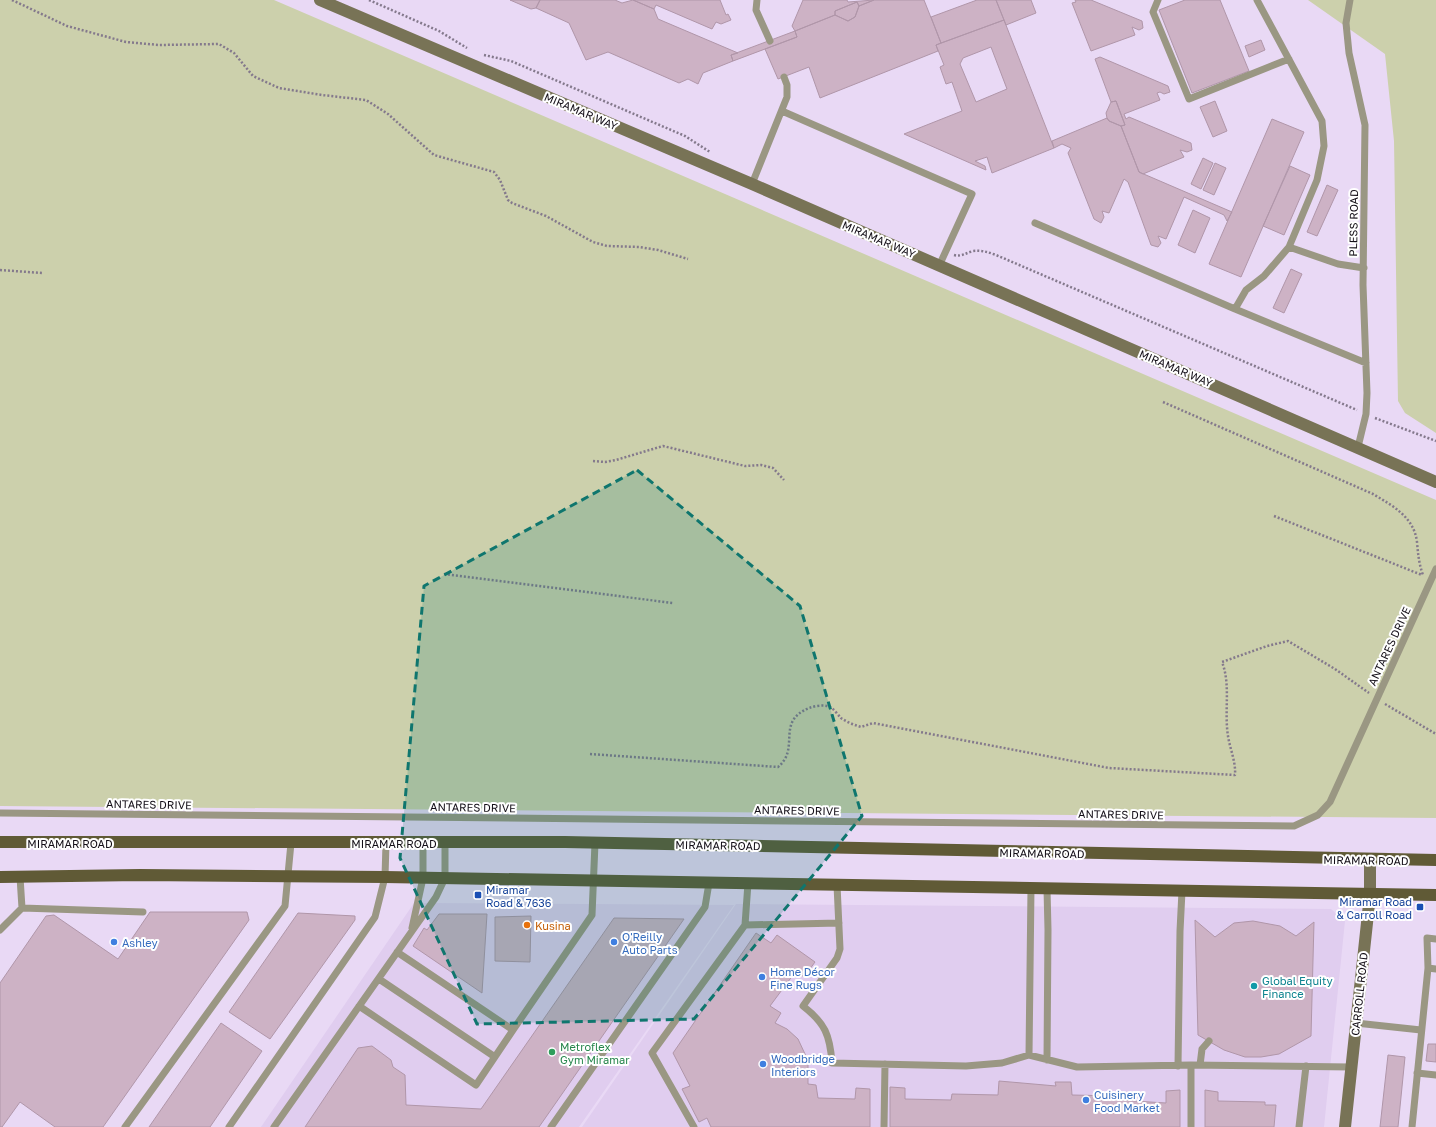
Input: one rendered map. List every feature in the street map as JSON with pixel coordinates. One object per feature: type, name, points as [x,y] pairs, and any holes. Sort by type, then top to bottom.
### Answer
[{"type":"main road","name":"MIRAMAR ROAD","points":[[0,842],[594,843],[1370,860],[1436,860]]},
{"type":"main road","points":[[0,877],[385,877],[1436,895]]},
{"type":"street","name":"MIRAMAR WAY","points":[[320,0],[752,184],[1436,482]]},
{"type":"street","name":"CARROLL ROAD","points":[[1345,1127],[1370,895],[1370,860]]},
{"type":"lane","points":[[757,0],[756,10],[770,41]]},
{"type":"lane","points":[[1158,0],[1153,12],[1189,99],[1289,60]]},
{"type":"lane","points":[[1235,309],[1246,290],[1264,276],[1289,247],[1317,180],[1324,146],[1322,121],[1257,0]]},
{"type":"lane","name":"PLESS ROAD","points":[[1350,0],[1346,23],[1349,53],[1365,126],[1364,268],[1366,414],[1358,447]]},
{"type":"lane","points":[[752,184],[787,97],[787,85],[784,77]]},
{"type":"lane","points":[[782,111],[972,194],[939,266]]},
{"type":"lane","points":[[1035,223],[1235,309],[1366,363]]},
{"type":"lane","points":[[1289,247],[1338,264],[1364,268]]},
{"type":"lane","name":"ANTARES DRIVE","points":[[0,813],[1294,826],[1318,815],[1330,802],[1436,569]]},
{"type":"lane","points":[[412,930],[423,878],[423,842]]},
{"type":"lane","points":[[274,1127],[436,897],[445,878],[445,842]]},
{"type":"lane","points":[[125,1127],[285,906],[291,843]]},
{"type":"lane","points":[[229,1127],[375,917],[385,877],[386,843]]},
{"type":"lane","points":[[359,1006],[476,1085],[592,915],[594,843]]},
{"type":"lane","points":[[20,877],[22,908]]},
{"type":"lane","points":[[551,1127],[705,907],[709,883]]},
{"type":"lane","points":[[694,1127],[652,1053],[745,925],[748,883]]},
{"type":"lane","points":[[837,885],[840,949],[837,958],[803,1006],[817,1017],[825,1030],[830,1044],[832,1063],[966,1066],[1002,1063],[1029,1055],[1077,1067],[1191,1065],[1351,1067]]},
{"type":"lane","points":[[1029,1055],[1031,888]]},
{"type":"lane","points":[[1047,889],[1047,1060]]},
{"type":"lane","points":[[1178,1066],[1182,891]]},
{"type":"lane","points":[[0,930],[22,908],[142,912]]},
{"type":"lane","points":[[745,925],[839,923]]},
{"type":"lane","points":[[1412,1127],[1428,968],[1427,938],[1436,939]]},
{"type":"lane","points":[[398,952],[513,1030]]},
{"type":"lane","points":[[1428,968],[1436,969]]},
{"type":"lane","points":[[379,979],[495,1057]]},
{"type":"lane","points":[[1356,1023],[1421,1030]]},
{"type":"lane","points":[[1200,1066],[1202,1049],[1209,1041]]},
{"type":"lane","points":[[884,1127],[885,1064]]},
{"type":"lane","points":[[1191,1065],[1191,1127]]},
{"type":"lane","points":[[1299,1127],[1306,1066]]},
{"type":"lane","points":[[1417,1074],[1436,1075]]},
{"type":"path","points":[[12,0],[67,26],[126,42],[159,45],[219,44],[234,53],[253,76],[279,88],[366,100],[388,114],[434,155],[494,172],[500,180],[508,200],[512,203],[546,216],[593,242],[607,246],[652,249],[673,253],[688,259]]},
{"type":"path","points":[[369,0],[439,31],[468,49]]},
{"type":"path","points":[[483,55],[512,61],[678,133],[717,156]]},
{"type":"path","points":[[944,254],[958,256],[974,251],[983,251],[996,255],[1366,414],[1436,442]]},
{"type":"path","points":[[0,270],[42,273]]},
{"type":"path","points":[[1163,402],[1373,494],[1402,511],[1412,526],[1417,541],[1417,557],[1422,575]]},
{"type":"path","points":[[592,461],[605,462],[616,460],[663,446],[745,466],[773,468],[784,480]]},
{"type":"path","points":[[1274,516],[1422,575],[1430,581]]},
{"type":"path","points":[[444,574],[673,603]]},
{"type":"path","points":[[590,754],[778,767],[785,761],[788,753],[790,724],[798,713],[816,706],[830,707],[842,719],[861,727],[873,723],[1109,768],[1235,776],[1235,767],[1228,736],[1226,711],[1227,674],[1222,662],[1267,646],[1288,641],[1335,669],[1419,725],[1436,734]]},
{"type":"highlighted area","points":[[637,470],[800,606],[862,816],[694,1019],[477,1024],[400,858],[424,586]]},
{"type":"shaded area","points":[[414,903],[734,905],[579,1127],[261,1127]]},
{"type":"shaded area","points":[[736,904],[1331,909],[1345,921],[1324,1127],[582,1127]]},
{"type":"green space","points":[[0,0],[274,0],[1436,500],[1436,818],[0,806]]},
{"type":"green space","points":[[1308,0],[1436,0],[1436,433],[1405,413],[1398,401],[1394,141],[1385,54]]},
{"type":"building","points":[[510,0],[540,0],[536,8],[531,9]]},
{"type":"building","points":[[540,0],[615,0],[622,3],[633,0],[654,9],[658,19],[738,53],[731,55],[733,61],[703,73],[698,84],[688,79],[679,83],[608,52],[586,60],[569,23],[536,8]]},
{"type":"building","points":[[633,0],[720,0],[726,15],[728,14],[731,20],[721,24],[716,22],[712,29],[656,5],[654,9]]},
{"type":"building","points":[[803,0],[847,0],[848,2],[874,0],[859,6],[857,2],[835,11],[835,15],[795,31],[792,26]]},
{"type":"building","points":[[874,0],[924,0],[941,43],[936,45],[938,51],[820,98],[809,67],[778,79],[765,49],[797,37],[795,31],[835,15],[848,21],[855,17],[859,6]]},
{"type":"building","points":[[977,0],[996,0],[1004,20],[941,43],[931,17]]},
{"type":"building","points":[[996,0],[1031,0],[1036,13],[1006,25]]},
{"type":"building","points":[[1075,0],[1091,0],[1142,21],[1143,28],[1139,30],[1132,27],[1135,35],[1091,51],[1072,3],[1076,2]]},
{"type":"building","points":[[1185,0],[1220,0],[1249,71],[1192,93],[1159,10]]},
{"type":"building","points":[[857,2],[859,6],[855,17],[848,21],[835,15],[835,11]]},
{"type":"building","points":[[1004,20],[1054,148],[992,173],[987,157],[975,161],[985,166],[986,170],[904,134],[962,111],[952,82],[946,84],[940,67],[944,65],[936,45]],"holes":[[[991,47],[1007,89],[976,102],[960,64],[963,58]]]},
{"type":"building","points":[[795,31],[797,37],[733,61],[731,55]]},
{"type":"building","points":[[1261,40],[1265,50],[1249,57],[1245,46]]},
{"type":"building","points":[[1100,57],[1168,86],[1170,92],[1164,94],[1160,92],[1157,93],[1160,100],[1124,114],[1126,119],[1129,117],[1191,143],[1192,150],[1187,152],[1180,150],[1184,157],[1143,174],[1139,172],[1121,126],[1125,125],[1116,101],[1111,102],[1095,59]]},
{"type":"building","points":[[1116,101],[1125,125],[1121,126],[1109,121],[1107,118],[1106,113],[1111,102]]},
{"type":"building","points":[[1215,101],[1227,131],[1213,137],[1200,107]]},
{"type":"building","points":[[1107,118],[1109,121],[1121,126],[1139,172],[1232,212],[1227,221],[1224,215],[1184,197],[1166,239],[1158,236],[1161,243],[1158,247],[1151,245],[1128,182],[1124,179],[1109,213],[1102,211],[1104,217],[1101,223],[1094,219],[1068,153],[1071,148],[1062,144],[1054,148],[1052,141]]},
{"type":"building","points":[[1272,119],[1304,132],[1241,277],[1209,264]]},
{"type":"building","points":[[1203,158],[1213,163],[1201,189],[1191,184]]},
{"type":"building","points":[[1215,163],[1226,168],[1214,195],[1203,190]]},
{"type":"building","points":[[1290,166],[1310,175],[1284,235],[1263,226]]},
{"type":"building","points":[[1327,185],[1338,190],[1317,236],[1307,232]]},
{"type":"building","points":[[1193,210],[1210,218],[1195,253],[1178,245]]},
{"type":"building","points":[[1291,269],[1302,274],[1284,313],[1273,308]]},
{"type":"building","points":[[150,912],[247,912],[249,920],[103,1127],[55,1127],[20,1102],[2,1127],[0,1127],[0,983],[46,916],[54,915],[118,959]]},
{"type":"building","points":[[298,913],[355,916],[355,920],[270,1039],[229,1012]]},
{"type":"building","points":[[439,914],[487,914],[482,993],[413,946],[424,928],[427,930]]},
{"type":"building","points":[[531,916],[530,962],[495,961],[495,917]]},
{"type":"building","points":[[614,918],[684,919],[539,1127],[305,1127],[358,1048],[372,1046],[391,1060],[393,1067],[405,1075],[406,1105],[481,1109]]},
{"type":"building","name":"Global Equity Finance","points":[[1195,920],[1215,937],[1234,923],[1253,921],[1280,926],[1296,936],[1314,922],[1311,1036],[1279,1054],[1261,1057],[1245,1057],[1224,1050],[1198,1035]]},
{"type":"building","points":[[756,933],[771,943],[777,935],[815,962],[804,977],[796,971],[770,1006],[781,1013],[775,1023],[787,1029],[798,1039],[808,1064],[808,1084],[816,1085],[818,1098],[855,1099],[856,1088],[870,1089],[870,1127],[711,1127],[707,1118],[699,1122],[682,1089],[690,1086],[673,1053]]},
{"type":"building","points":[[221,1023],[262,1051],[210,1127],[149,1127]]},
{"type":"building","points":[[1428,1044],[1436,1044],[1436,1062],[1426,1061]]},
{"type":"building","points":[[1388,1055],[1405,1057],[1398,1127],[1380,1127]]},
{"type":"building","points":[[999,1081],[1056,1086],[1055,1082],[1071,1082],[1072,1095],[1119,1096],[1118,1100],[1166,1103],[1166,1091],[1180,1090],[1180,1127],[890,1127],[890,1087],[905,1088],[905,1099],[951,1100],[952,1094],[998,1095]]},
{"type":"building","points":[[1205,1090],[1218,1092],[1218,1101],[1265,1102],[1265,1105],[1276,1105],[1274,1127],[1205,1127]]},
{"type":"place","name":"Miramar Road & 7636","points":[[478,895]]},
{"type":"place","name":"Miramar Road & Carroll Road","points":[[1420,907]]},
{"type":"place","name":"Kusina","points":[[527,925]]},
{"type":"place","name":"Ashley","points":[[114,942]]},
{"type":"place","name":"O'Reilly Auto Parts","points":[[614,942]]},
{"type":"place","name":"Home Décor Fine Rugs","points":[[762,977]]},
{"type":"place","name":"Global Equity Finance","points":[[1254,986]]},
{"type":"place","name":"Metroflex Gym Miramar","points":[[552,1052]]},
{"type":"place","name":"Woodbridge Interiors","points":[[763,1064]]},
{"type":"place","name":"Cuisinery Food Market","points":[[1086,1100]]}]
